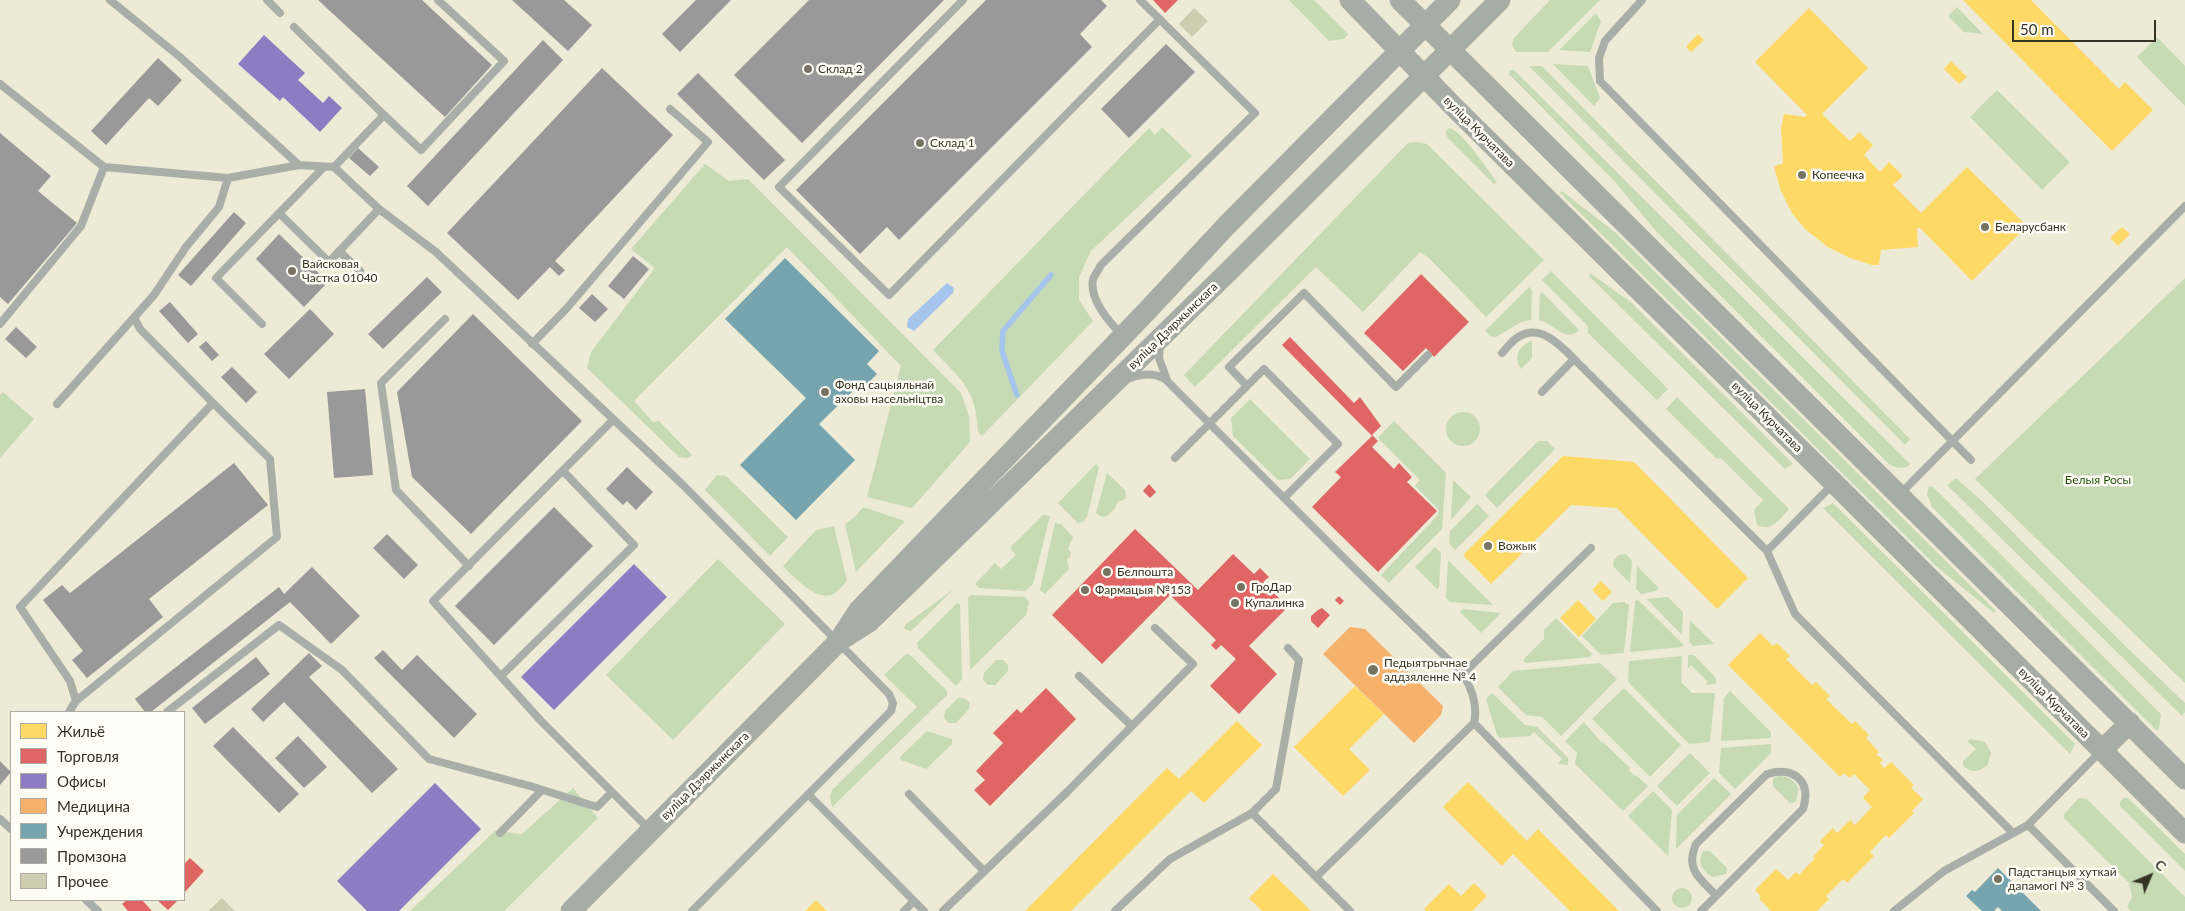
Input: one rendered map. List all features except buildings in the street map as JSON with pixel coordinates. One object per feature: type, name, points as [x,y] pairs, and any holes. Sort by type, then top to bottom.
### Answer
[{"type":"main road","name":"вуліца Курчатава","points":[[1350,0],[1423,76],[2185,833]]},
{"type":"main road","points":[[1400,0],[1900,494],[2185,779]]},
{"type":"main road","name":"вуліца Дзяржынскага","points":[[571,911],[838,642],[859,610],[1123,336],[1226,226],[1450,0]]},
{"type":"main road","name":"вуліца Дзяржынскага","points":[[838,642],[869,622],[1166,332],[1500,0]]},
{"type":"main road","points":[[2102,750],[2130,723]]},
{"type":"lane","points":[[110,0],[180,57],[299,165]]},
{"type":"lane","points":[[267,0],[280,13]]},
{"type":"lane","points":[[294,27],[422,150],[504,61],[438,0]]},
{"type":"lane","points":[[963,0],[779,188],[889,295],[1160,19]]},
{"type":"lane","points":[[1123,336],[1111,324],[1095,296],[1093,280],[1101,265],[1255,113],[1140,0]]},
{"type":"lane","points":[[1642,0],[1605,41],[1599,58],[1600,81],[1971,460]]},
{"type":"lane","points":[[0,84],[104,166],[228,178],[299,165],[334,168],[380,209],[436,252],[682,484],[889,694],[893,703],[891,711],[692,911]]},
{"type":"lane","points":[[532,344],[567,308],[708,142],[670,109]]},
{"type":"lane","points":[[334,168],[384,115]]},
{"type":"lane","points":[[0,324],[81,226],[104,166]]},
{"type":"lane","points":[[262,324],[216,278],[324,167]]},
{"type":"lane","points":[[57,404],[154,295],[186,247],[219,207],[228,178]]},
{"type":"lane","points":[[1900,494],[2185,206]]},
{"type":"lane","points":[[280,214],[329,262],[380,209]]},
{"type":"lane","points":[[339,251],[360,271]]},
{"type":"lane","points":[[1247,386],[1229,367],[1304,293],[1396,387],[1428,355]]},
{"type":"lane","points":[[70,711],[76,701],[277,537],[270,459],[140,329],[134,317]]},
{"type":"lane","points":[[445,319],[381,383],[396,490],[469,566]]},
{"type":"lane","points":[[1166,332],[1160,346],[1159,358],[1168,382]]},
{"type":"lane","points":[[1502,353],[1520,336],[1535,333],[1554,339],[1767,551],[1795,614],[2013,833]]},
{"type":"lane","points":[[1542,392],[1574,359]]},
{"type":"lane","points":[[1174,458],[1264,369],[1338,444],[1284,498]]},
{"type":"lane","points":[[1111,386],[1146,374],[1158,375],[1168,382],[1463,674],[1470,685],[1474,702],[1474,724],[1316,877]]},
{"type":"lane","points":[[76,701],[70,682],[20,607],[213,403]]},
{"type":"lane","points":[[613,420],[564,472],[433,601],[541,721],[651,831]]},
{"type":"lane","points":[[501,676],[634,545],[564,472]]},
{"type":"lane","points":[[1767,551],[1834,483]]},
{"type":"lane","points":[[1463,674],[1591,548]]},
{"type":"lane","points":[[168,711],[279,625],[342,670],[429,759],[597,807],[612,792]]},
{"type":"lane","points":[[943,911],[1193,664],[1155,628]]},
{"type":"lane","points":[[1115,911],[1170,859],[1252,813],[1276,789],[1299,660],[1288,648]]},
{"type":"lane","points":[[1079,676],[1132,726]]},
{"type":"lane","points":[[1474,724],[1657,911]]},
{"type":"lane","points":[[1894,911],[1944,871],[2028,825],[2102,750]]},
{"type":"lane","points":[[1701,911],[1803,809],[1806,798],[1805,788],[1800,779],[1790,773],[1779,770],[1767,774],[1696,844],[1692,855],[1692,868],[1716,895]]},
{"type":"lane","points":[[500,833],[542,790]]},
{"type":"lane","points":[[808,794],[924,911]]},
{"type":"lane","points":[[909,794],[984,871]]},
{"type":"lane","points":[[1252,813],[1350,911]]},
{"type":"lane","points":[[0,819],[10,828]]},
{"type":"lane","points":[[2028,825],[2114,911]]},
{"type":"lane","points":[[87,901],[98,911]]},
{"type":"lane","points":[[904,911],[914,901]]},
{"type":"green space","points":[[1289,0],[1314,0],[1348,34],[1344,39],[1329,41]]},
{"type":"green space","points":[[1550,0],[1600,0],[1548,52],[1516,52],[1512,45],[1514,38]]},
{"type":"green space","points":[[1957,7],[1983,34],[1964,32],[1948,16]]},
{"type":"green space","points":[[1596,13],[1601,21],[1590,52],[1559,50]]},
{"type":"green space","points":[[2157,37],[2185,66],[2185,106],[2137,57]]},
{"type":"green space","points":[[1553,64],[1588,66],[1600,98],[1594,106]]},
{"type":"green space","points":[[1529,66],[1542,66],[1910,439],[1905,445]]},
{"type":"green space","points":[[1510,70],[1514,70],[1910,464],[1907,467],[1898,468],[1890,465],[1656,231],[1615,182],[1509,74]]},
{"type":"green space","points":[[1997,90],[2070,162],[2042,190],[1970,117]]},
{"type":"green space","points":[[1162,127],[1192,156],[1091,251],[1079,277],[1079,300],[1093,321],[982,436],[978,432],[974,405],[965,386],[933,350],[1149,128],[1155,135]]},
{"type":"green space","points":[[1449,128],[1454,130],[1468,143],[1497,182],[1494,184],[1448,138],[1445,132]]},
{"type":"green space","points":[[1408,143],[1427,144],[1544,260],[1486,317],[1429,258],[1420,252],[1363,312],[1316,267],[1195,387],[1184,375]]},
{"type":"green space","points":[[705,164],[729,181],[748,179],[961,393],[969,416],[970,442],[912,508],[867,497],[901,366],[787,247],[634,401],[653,422],[659,421],[692,455],[687,458],[679,457],[587,368],[591,352],[655,268],[631,249]]},
{"type":"green space","points":[[1562,191],[1616,233],[1996,611],[1994,613],[1936,566],[1560,193]]},
{"type":"green space","points":[[1551,271],[1668,389],[1657,400],[1588,333],[1588,326],[1542,280]]},
{"type":"green space","points":[[1590,273],[1632,303],[1793,464],[1785,469],[1589,276]]},
{"type":"green space","name":"Белыя Росы","points":[[2185,278],[2185,683],[1975,479]]},
{"type":"green space","points":[[1529,287],[1532,290],[1531,320],[1521,322],[1496,337],[1490,336],[1485,331]]},
{"type":"green space","points":[[1542,292],[1579,330],[1574,334],[1564,334],[1539,320],[1540,295]]},
{"type":"green space","points":[[1532,341],[1532,358],[1521,369],[1518,360],[1519,352],[1524,345]]},
{"type":"green space","points":[[3,392],[34,419],[0,458],[0,395]]},
{"type":"green space","points":[[1677,397],[1789,509],[1775,524],[1767,527],[1757,525],[1754,510],[1763,500],[1721,458],[1717,459],[1666,409]]},
{"type":"green space","points":[[1250,399],[1310,459],[1290,479],[1278,480],[1233,436],[1231,418]]},
{"type":"green space","points":[[1463,412],[1470,413],[1475,417],[1479,422],[1479,436],[1475,441],[1470,445],[1463,446],[1456,445],[1451,441],[1447,436],[1446,429],[1447,422],[1451,417],[1456,413]]},
{"type":"green space","points":[[1394,421],[1446,473],[1442,529],[1389,583],[1381,575],[1438,515],[1439,510],[1415,486],[1420,480],[1378,438]]},
{"type":"green space","points":[[1538,441],[1547,441],[1555,449],[1497,508],[1485,495]]},
{"type":"green space","points":[[1096,464],[1099,467],[1087,517],[1083,522],[1078,523],[1058,503]]},
{"type":"green space","points":[[1107,473],[1125,490],[1126,498],[1119,501],[1107,516],[1102,517],[1096,513]]},
{"type":"green space","points":[[717,475],[726,476],[788,537],[770,556],[705,490]]},
{"type":"green space","points":[[1956,478],[1983,502],[2121,642],[2185,703],[2185,712],[2182,716],[1947,485]]},
{"type":"green space","points":[[1453,480],[1471,497],[1451,520]]},
{"type":"green space","points":[[1929,486],[1933,487],[2161,714],[2157,731],[1932,507],[1927,494]]},
{"type":"green space","points":[[1833,503],[2075,744],[2070,754],[1823,508]]},
{"type":"green space","points":[[1477,504],[1489,516],[1455,550],[1449,543],[1450,531]]},
{"type":"green space","points":[[863,507],[905,521],[856,572],[845,524],[855,517]]},
{"type":"green space","points":[[1043,515],[1050,516],[1033,584],[1025,591],[979,588],[975,584],[995,563],[1001,569],[1016,555],[1010,548]]},
{"type":"green space","points":[[1055,523],[1061,524],[1073,537],[1068,549],[1071,552],[1070,557],[1067,559],[1069,569],[1045,594],[1040,590]]},
{"type":"green space","points":[[834,526],[847,581],[835,593],[821,595],[807,588],[783,566],[816,530]]},
{"type":"green space","points":[[1435,547],[1441,553],[1439,587],[1437,589],[1415,567]]},
{"type":"green space","points":[[1626,554],[1632,561],[1630,583],[1613,566],[1614,560],[1619,555]]},
{"type":"green space","points":[[718,559],[785,624],[673,740],[606,675]]},
{"type":"green space","points":[[1448,560],[1493,605],[1450,602],[1446,598]]},
{"type":"green space","points":[[1637,566],[1659,588],[1656,591],[1641,594],[1636,589]]},
{"type":"green space","points":[[954,589],[911,631],[904,628],[906,624]]},
{"type":"green space","points":[[971,595],[1025,597],[1029,602],[1026,615],[970,670],[968,598]]},
{"type":"green space","points":[[1668,597],[1683,612],[1682,635],[1647,599]]},
{"type":"green space","points":[[1638,600],[1684,645],[1681,647],[1630,652],[1635,601]]},
{"type":"green space","points":[[1624,602],[1629,605],[1624,653],[1601,655],[1582,636],[1613,603]]},
{"type":"green space","points":[[957,603],[960,604],[962,679],[956,686],[918,648],[917,643]]},
{"type":"green space","points":[[1463,609],[1501,613],[1481,633],[1460,612]]},
{"type":"green space","points":[[1556,618],[1592,654],[1590,657],[1526,663],[1523,660],[1544,639],[1544,630]]},
{"type":"green space","points":[[1690,620],[1714,644],[1693,646],[1689,642]]},
{"type":"green space","points":[[909,654],[947,691],[947,695],[832,807],[830,796],[832,790],[917,707],[884,675],[905,655]]},
{"type":"green space","points":[[1688,655],[1694,655],[1716,678],[1716,684],[1705,685],[1708,682],[1691,665],[1688,668]]},
{"type":"green space","points":[[1682,656],[1681,682],[1692,693],[1715,693],[1710,742],[1689,744],[1628,682],[1629,661]]},
{"type":"green space","points":[[996,660],[1003,660],[1008,665],[1008,671],[995,685],[988,685],[983,680],[984,673]]},
{"type":"green space","points":[[1600,663],[1617,679],[1561,736],[1542,717],[1526,715],[1498,687],[1513,671]]},
{"type":"green space","points":[[1624,688],[1681,745],[1650,777],[1592,719]]},
{"type":"green space","points":[[1730,691],[1771,732],[1771,738],[1721,741],[1724,698]]},
{"type":"green space","points":[[1492,693],[1525,725],[1537,727],[1568,758],[1568,765],[1558,764],[1562,759],[1534,732],[1530,736],[1500,738],[1497,735],[1486,699]]},
{"type":"green space","points":[[958,698],[964,698],[970,703],[969,709],[956,723],[949,723],[944,718],[945,711]]},
{"type":"green space","points":[[1584,722],[1602,743],[1630,768],[1629,770],[1635,776],[1648,786],[1623,811],[1575,764],[1577,753],[1565,741]]},
{"type":"green space","points":[[927,731],[952,739],[952,744],[926,769],[901,760],[900,757]]},
{"type":"green space","points":[[1971,739],[1985,742],[1991,753],[1988,764],[1982,769],[1975,771],[1969,770],[1963,765],[1963,761],[1976,749],[1967,741]]},
{"type":"green space","points":[[1771,744],[1771,753],[1735,789],[1719,773],[1721,748]]},
{"type":"green space","points":[[1690,753],[1710,773],[1677,806],[1657,786]]},
{"type":"green space","points":[[1778,776],[1788,778],[1797,786],[1799,789],[1796,802],[1790,803],[1773,786],[1773,779]]},
{"type":"green space","points":[[1714,778],[1731,794],[1676,849],[1677,815]]},
{"type":"green space","points":[[573,788],[598,818],[504,911],[410,911],[495,831],[522,834]]},
{"type":"green space","points":[[1653,791],[1672,810],[1668,856],[1628,816]]},
{"type":"green space","points":[[2079,798],[2087,799],[2185,897],[2185,911],[2131,911],[2127,907],[2132,897],[2129,883],[2064,818],[2064,814]]},
{"type":"green space","points":[[2124,798],[2128,798],[2185,854],[2185,871],[2120,806],[2120,802]]},
{"type":"green space","points":[[1703,851],[1710,851],[1727,868],[1726,874],[1713,877],[1706,872],[1700,859]]},
{"type":"green space","points":[[1678,888],[1686,888],[1692,894],[1692,902],[1686,908],[1678,908],[1672,902],[1672,894]]},
{"type":"water","points":[[947,283],[954,288],[953,293],[914,331],[907,327],[908,319]]},
{"type":"waterway","points":[[1017,395],[1002,351],[1003,331],[1051,275]]},
{"type":"place","name":"Склад 2","points":[[808,69]]},
{"type":"place","name":"Склад 1","points":[[920,143]]},
{"type":"place","name":"Копеечка","points":[[1802,175]]},
{"type":"place","name":"Беларусбанк","points":[[1985,227]]},
{"type":"place","name":"Вайсковая Частка 01040","points":[[292,271]]},
{"type":"place","name":"Фонд сацыяльнай аховы насельніцтва","points":[[825,392]]},
{"type":"place","name":"Вожык","points":[[1488,546]]},
{"type":"place","name":"Белпошта","points":[[1107,572]]},
{"type":"place","name":"ГроДар","points":[[1241,587]]},
{"type":"place","name":"Фармацыя №153","points":[[1085,590]]},
{"type":"place","name":"Купалинка","points":[[1235,603]]},
{"type":"place","name":"Педыятрычнае аддзяленне № 4","points":[[1373,670]]},
{"type":"place","name":"Падстанцыя хуткай дапамогі № 3","points":[[1998,879]]}]
